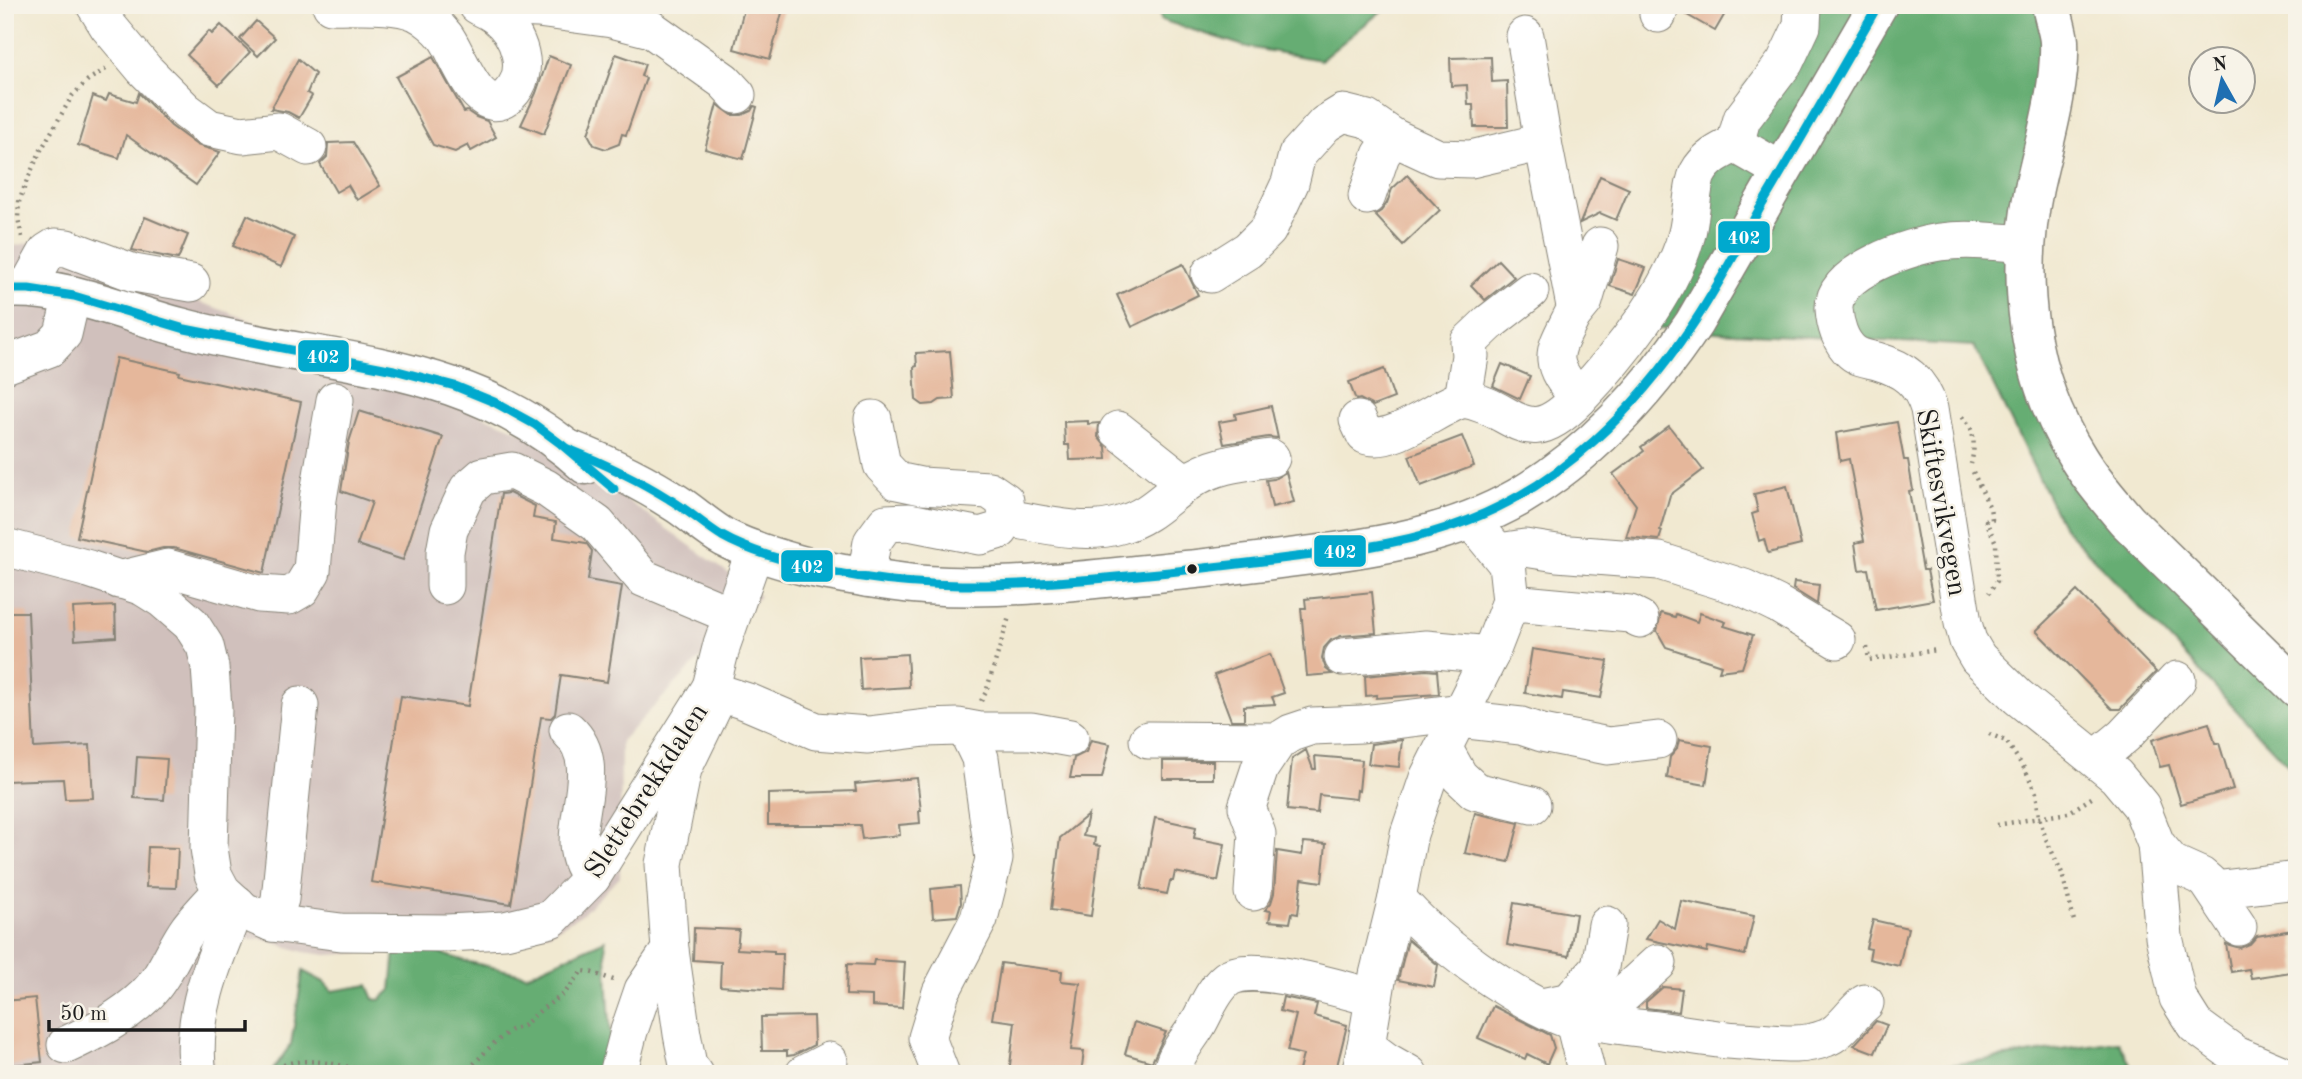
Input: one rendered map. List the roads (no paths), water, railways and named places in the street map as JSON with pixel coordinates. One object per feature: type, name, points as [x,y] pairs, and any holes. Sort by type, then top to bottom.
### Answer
[{"type":"main road","points":[[16,289],[72,295],[193,330],[401,370],[449,384],[494,402],[568,449],[619,469],[738,543],[804,566],[866,578],[923,585],[985,587],[1038,584],[1374,548],[1427,536],[1471,520],[1517,498],[1557,472],[1594,442],[1639,397],[1694,323],[1878,5]]},
{"type":"main road","points":[[2051,5],[2059,40],[2057,80],[2033,195],[2024,273],[2033,350],[2044,388],[2078,458],[2101,491],[2297,688]]},
{"type":"street","points":[[95,5],[108,26],[144,69],[186,110],[209,128],[242,135],[279,131],[307,147]]},
{"type":"street","points":[[331,5],[396,7],[415,12],[444,34],[479,94],[494,102],[509,96],[517,84],[522,61],[512,33],[486,10]]},
{"type":"street","points":[[1359,420],[1365,436],[1378,437],[1399,431],[1452,402],[1463,399],[1480,402],[1506,418],[1527,425],[1544,425],[1566,411],[1612,363],[1669,278],[1686,237],[1697,175],[1713,154],[1735,144],[1742,119],[1785,62],[1802,26],[1803,5]]},
{"type":"street","points":[[486,10],[538,9],[611,19],[651,29],[724,81],[737,95]]},
{"type":"street","points":[[1525,36],[1573,293],[1574,313]]},
{"type":"street","points":[[1210,274],[1248,250],[1268,230],[1290,183],[1297,155],[1325,124],[1343,114],[1367,118],[1393,136],[1438,158],[1471,159],[1543,142]]},
{"type":"street","points":[[1367,196],[1381,155],[1393,136]]},
{"type":"street","points":[[1735,144],[1782,171]]},
{"type":"street","name":"Skiftesvikvegen","points":[[2026,244],[1972,240],[1941,242],[1912,248],[1856,273],[1842,286],[1833,302],[1835,321],[1852,352],[1907,373],[1925,394],[1964,623],[1968,641],[1978,658],[2099,775],[2124,785],[2141,806],[2156,844],[2164,937],[2178,998],[2195,1026],[2236,1055],[2280,1074]]},
{"type":"street","points":[[1579,398],[1562,379],[1555,361],[1555,350],[1574,313],[1584,301],[1600,246]]},
{"type":"street","points":[[16,289],[47,252],[55,247],[66,248],[134,273],[191,283]]},
{"type":"street","points":[[1463,399],[1471,356],[1469,342],[1530,291]]},
{"type":"street","points":[[5,365],[50,348],[63,334],[72,295]]},
{"type":"street","points":[[119,580],[167,568],[259,594],[289,596],[301,589],[312,571],[318,499],[335,401]]},
{"type":"street","points":[[866,578],[872,542],[886,523],[909,522],[980,536],[1000,530],[1007,519],[1005,501],[989,490],[921,486],[897,481],[881,465],[873,419]]},
{"type":"street","points":[[1118,430],[1176,476],[1188,482]]},
{"type":"street","points":[[1007,519],[1086,530],[1118,526],[1146,515],[1188,482],[1211,470],[1270,458]]},
{"type":"street","points":[[445,586],[445,552],[449,530],[468,489],[483,476],[512,471],[546,488],[597,524],[643,578],[736,601]]},
{"type":"street","points":[[1409,1074],[1386,1061],[1363,1060],[1409,834],[1428,778],[1490,655],[1511,601],[1507,564],[1471,520]]},
{"type":"street","points":[[695,1074],[688,1065],[682,1034],[670,950],[664,864],[683,769],[714,705],[711,687],[736,601],[738,543]]},
{"type":"street","points":[[5,547],[89,569],[143,587],[191,624],[205,646],[210,667],[213,708],[209,848],[213,874],[230,897]]},
{"type":"street","points":[[1499,552],[1525,548],[1659,561],[1744,588],[1838,640]]},
{"type":"street","points":[[1511,601],[1630,614],[1640,619]]},
{"type":"street","points":[[1343,657],[1426,649],[1490,655]]},
{"type":"street","points":[[2099,775],[2124,736],[2177,680]]},
{"type":"street","points":[[711,687],[817,731],[857,735],[957,727],[1031,731],[1070,738]]},
{"type":"street","name":"Slettebrekkdalen","points":[[230,897],[244,911],[272,923],[341,932],[447,933],[505,930],[551,919],[592,877],[711,687]]},
{"type":"street","points":[[272,923],[280,899],[300,705]]},
{"type":"street","points":[[1253,892],[1256,834],[1247,807],[1260,768],[1278,741],[1291,733],[1312,726],[1363,724],[1521,726],[1542,733],[1608,746],[1658,740]]},
{"type":"street","points":[[1455,727],[1459,776],[1475,791],[1532,805]]},
{"type":"street","points":[[941,1074],[927,1038],[941,992],[979,919],[993,859],[980,758],[966,729]]},
{"type":"street","points":[[568,730],[576,738],[582,752],[586,774],[578,846],[585,870],[592,877]]},
{"type":"street","points":[[1148,740],[1278,741]]},
{"type":"street","name":"Skiftesvikvegen","points":[[2156,844],[2172,863],[2200,876],[2214,890],[2238,927]]},
{"type":"street","points":[[2214,890],[2297,880]]},
{"type":"street","points":[[66,1045],[91,1034],[126,1012],[145,996],[158,981],[189,928],[230,897]]},
{"type":"street","points":[[198,1074],[197,1028],[230,897]]},
{"type":"street","points":[[1397,898],[1436,936],[1505,988],[1575,1026],[1587,1074]]},
{"type":"street","points":[[1557,1014],[1600,967],[1608,925]]},
{"type":"street","points":[[618,1074],[643,990],[670,950]]},
{"type":"street","points":[[1557,1014],[1613,1003],[1658,963]]},
{"type":"street","points":[[1172,1071],[1214,994],[1230,977],[1252,972],[1275,974],[1374,998]]},
{"type":"street","points":[[1557,1014],[1586,1021],[1718,1040],[1754,1057],[1787,1044],[1829,1038],[1865,1003]]}]
